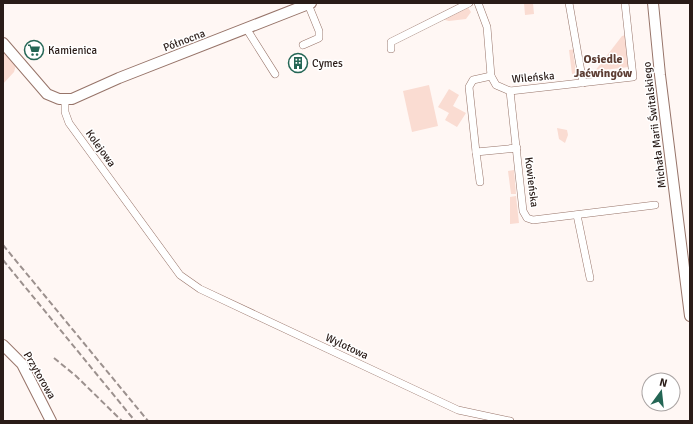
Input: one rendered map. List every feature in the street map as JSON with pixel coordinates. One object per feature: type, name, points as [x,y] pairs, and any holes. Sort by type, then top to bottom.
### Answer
[{"type":"street","points":[[303,45],[319,38],[319,31],[310,3]]},
{"type":"street","name":"Północna","points":[[65,100],[78,98],[120,78],[310,3]]},
{"type":"street","points":[[391,49],[391,42],[469,3]]},
{"type":"street","points":[[478,3],[487,27],[491,76],[473,80],[469,87],[480,182]]},
{"type":"street","points":[[569,3],[583,83]]},
{"type":"street","name":"Wileńska","points":[[491,76],[496,85],[510,91],[633,77],[625,3]]},
{"type":"street","name":"Michała Marii Świtalskiego","points":[[653,3],[660,75],[690,316]]},
{"type":"street","points":[[246,28],[275,74]]},
{"type":"street","points":[[3,43],[42,89],[53,97],[65,100]]},
{"type":"street","name":"Kowieńska","points":[[510,91],[523,211],[527,218],[534,220],[655,206]]},
{"type":"street","name":"Kolejowa","points":[[65,100],[65,112],[69,123],[180,276]]},
{"type":"street","points":[[476,152],[516,148]]},
{"type":"street","points":[[578,214],[590,278]]},
{"type":"street","name":"Wylotowa","points":[[180,276],[200,289],[458,410],[510,421]]},
{"type":"street","name":"Przytorowa","points":[[3,345],[22,364],[51,421]]},
{"type":"shaded area","points":[[524,3],[533,3],[534,14],[525,15]]},
{"type":"shaded area","points":[[467,6],[471,12],[466,19],[449,21],[441,19]]},
{"type":"shaded area","points":[[626,35],[629,67],[595,71],[622,36]]},
{"type":"shaded area","points":[[3,49],[16,65],[14,72],[3,84]]},
{"type":"shaded area","points":[[575,49],[573,53],[576,71],[578,73],[572,74],[569,50]]},
{"type":"shaded area","points":[[429,85],[438,126],[412,132],[403,91]]},
{"type":"shaded area","points":[[449,89],[459,95],[453,106],[466,113],[457,127],[445,120],[449,113],[438,107]]},
{"type":"shaded area","points":[[557,128],[567,130],[568,135],[565,143],[559,139]]},
{"type":"shaded area","points":[[514,170],[516,194],[511,194],[508,171]]},
{"type":"shaded area","points":[[516,196],[519,223],[510,224],[510,197]]},
{"type":"railway","points":[[3,245],[148,421]]},
{"type":"railway","points":[[3,260],[135,421]]},
{"type":"railway","points":[[54,358],[76,376],[122,421]]},
{"type":"place","name":"Kamienica","points":[[34,50]]},
{"type":"place","name":"Cymes","points":[[298,63]]},
{"type":"district","name":"Osiedle Jaćwingów","points":[[603,66]]}]
